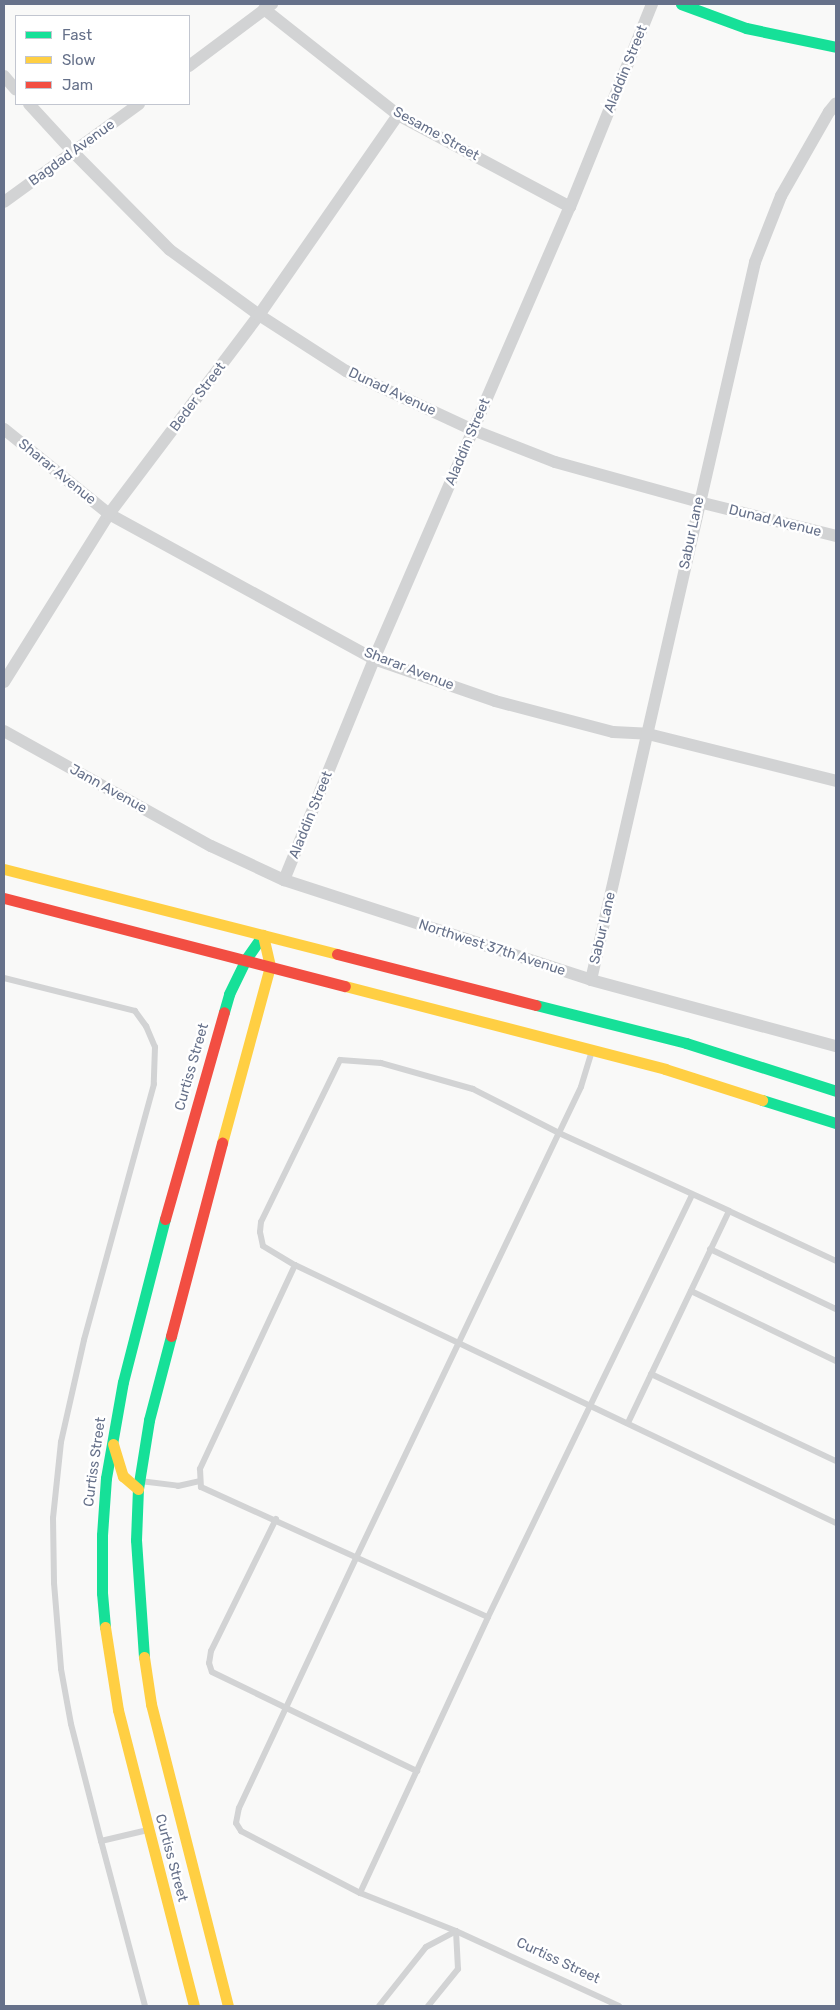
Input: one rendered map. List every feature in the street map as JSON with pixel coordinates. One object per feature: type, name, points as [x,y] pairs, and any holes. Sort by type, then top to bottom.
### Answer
[{"type":"street","name":"Aladdin Street","points":[[284,880],[374,659],[570,207],[652,4]]},
{"type":"street","points":[[681,4],[746,28],[836,47]]},
{"type":"street","name":"Sesame Street","points":[[268,7],[398,115],[570,207]]},
{"type":"street","points":[[190,65],[268,7]]},
{"type":"street","points":[[4,76],[15,89]]},
{"type":"street","name":"Sabur Lane","points":[[591,980],[755,262],[781,196],[836,103]]},
{"type":"street","name":"Dunad Avenue","points":[[30,105],[74,153],[170,250],[259,316],[346,371],[473,430],[555,462],[699,502],[836,536]]},
{"type":"street","name":"Bagdad Avenue","points":[[4,202],[138,105]]},
{"type":"street","name":"Beder Street","points":[[4,682],[109,514],[259,316],[398,115]]},
{"type":"street","name":"Sharar Avenue","points":[[4,429],[109,514],[374,659],[495,701],[613,732],[648,734],[836,781]]},
{"type":"street","name":"Jann Avenue","points":[[4,730],[211,846]]},
{"type":"street","name":"Northwest 37th Avenue","points":[[211,846],[284,880],[591,980],[836,1046]]},
{"type":"street","points":[[4,869],[686,1043],[836,1091]]},
{"type":"street","points":[[4,898],[246,959],[665,1069],[836,1123]]},
{"type":"street","points":[[263,935],[270,966]]},
{"type":"street","name":"Curtiss Street","points":[[194,2006],[118,1710],[106,1636],[102,1594],[102,1535],[106,1478],[112,1441],[124,1382],[157,1250],[228,994],[246,959],[263,935]]},
{"type":"street","name":"Curtiss Street","points":[[228,2006],[170,1784],[146,1672],[138,1590],[138,1485],[156,1392],[270,966]]},
{"type":"street","points":[[112,1441],[123,1476],[138,1485]]},
{"type":"lane","points":[[4,978],[135,1011],[146,1026],[156,1047],[154,1084],[84,1340],[61,1442],[53,1518],[54,1583],[61,1669],[71,1724],[145,2006]]},
{"type":"lane","points":[[286,1708],[458,1342],[581,1087],[592,1050]]},
{"type":"lane","points":[[836,1260],[559,1133],[473,1089],[381,1063],[340,1060],[261,1222],[260,1232],[262,1246],[295,1265],[836,1522]]},
{"type":"lane","points":[[360,1893],[488,1616],[592,1405],[692,1194]]},
{"type":"lane","points":[[628,1423],[729,1211]]},
{"type":"lane","points":[[710,1249],[836,1309]]},
{"type":"lane","points":[[295,1265],[200,1469],[199,1481],[201,1486],[206,1490],[276,1519],[488,1616]]},
{"type":"lane","points":[[691,1291],[836,1361]]},
{"type":"lane","points":[[651,1374],[836,1461]]},
{"type":"lane","points":[[138,1485],[178,1486],[199,1481]]},
{"type":"lane","points":[[276,1519],[211,1651],[209,1663],[212,1672],[417,1771]]},
{"type":"lane","name":"Curtiss Street","points":[[286,1708],[239,1808],[236,1823],[241,1831],[360,1893],[456,1931],[619,2006]]},
{"type":"lane","points":[[101,1841],[148,1830]]},
{"type":"lane","points":[[379,2006],[426,1947],[456,1931],[458,1969],[428,2006]]},
{"type":"traffic: fast","points":[[681,4],[746,28],[836,47]]},
{"type":"traffic: fast","points":[[224,1012],[229,994],[246,959],[263,935]]},
{"type":"traffic: fast","points":[[536,1005],[686,1043],[836,1091]]},
{"type":"traffic: fast","points":[[762,1100],[836,1123]]},
{"type":"traffic: fast","points":[[105,1627],[102,1593],[102,1535],[106,1478],[123,1382],[165,1219]]},
{"type":"traffic: fast","points":[[144,1657],[136,1540],[138,1489],[149,1420],[171,1336]]},
{"type":"traffic: slow","points":[[4,869],[337,954]]},
{"type":"traffic: slow","points":[[222,1143],[270,966],[263,935]]},
{"type":"traffic: slow","points":[[345,986],[665,1069],[762,1100]]},
{"type":"traffic: slow","points":[[113,1444],[123,1476],[138,1489]]},
{"type":"traffic: slow","points":[[105,1627],[118,1710],[194,2006]]},
{"type":"traffic: slow","points":[[144,1657],[151,1704],[228,2006]]},
{"type":"traffic: jam","points":[[4,898],[345,986]]},
{"type":"traffic: jam","points":[[337,954],[536,1005]]},
{"type":"traffic: jam","points":[[165,1219],[224,1012]]},
{"type":"traffic: jam","points":[[171,1336],[222,1143]]}]
